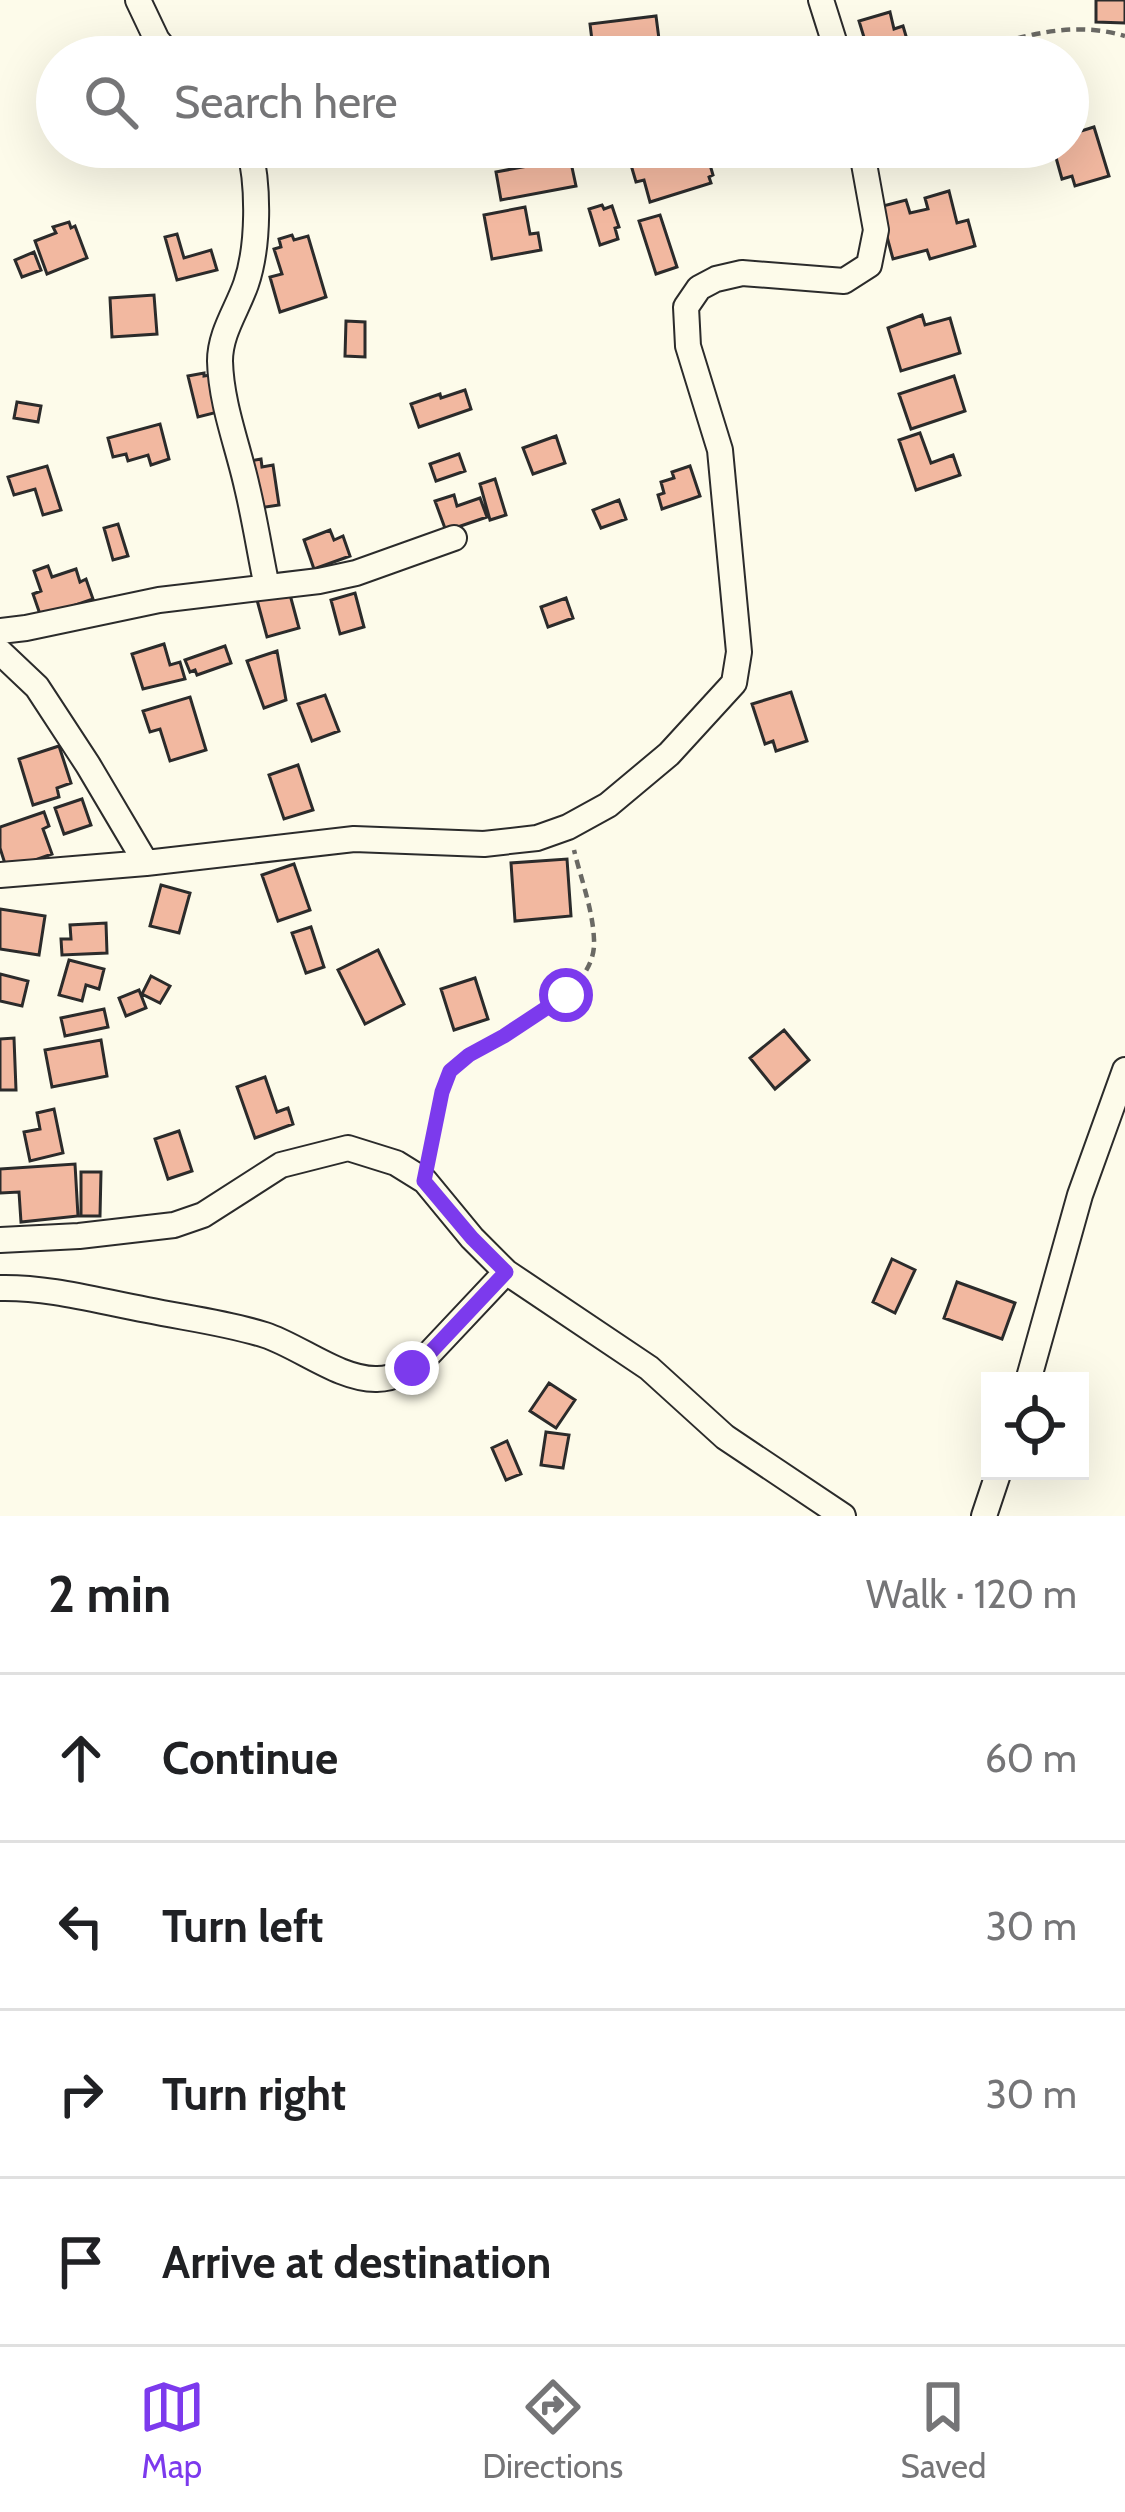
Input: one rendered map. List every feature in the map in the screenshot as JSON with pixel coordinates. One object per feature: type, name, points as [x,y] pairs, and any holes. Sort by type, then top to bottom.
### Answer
[{"type":"street","points":[[138,0],[155,36]]},
{"type":"street","points":[[821,0],[832,36]]},
{"type":"street","points":[[253,168],[255,244],[248,279],[223,336],[220,362],[267,586]]},
{"type":"street","points":[[0,874],[354,839],[484,844],[537,838],[608,806],[670,754],[734,683],[739,652],[719,449],[688,346],[686,308],[699,287],[742,273],[844,281],[869,266],[876,230],[865,168]]},
{"type":"street","points":[[0,631],[159,600],[319,581],[356,573],[454,538]]},
{"type":"street","points":[[0,652],[37,686],[146,863]]},
{"type":"street","points":[[1031,1372],[1080,1196],[1125,1070]]},
{"type":"street","points":[[0,1240],[174,1226],[203,1215],[280,1165],[348,1148],[396,1163],[424,1181],[506,1272],[649,1368],[724,1437],[843,1516]]},
{"type":"street","points":[[0,1288],[68,1293],[250,1331],[372,1380],[390,1378],[426,1357],[506,1272]]},
{"type":"street","points":[[984,1516],[996,1480]]},
{"type":"path","points":[[1021,36],[1071,28],[1125,36]]},
{"type":"path","points":[[424,1181],[450,1071],[566,995],[592,958],[595,943],[568,827]]},
{"type":"building","points":[[1096,0],[1125,0],[1125,23],[1096,22]]},
{"type":"building","points":[[890,12],[894,29],[903,26],[906,36],[864,36],[859,21]]},
{"type":"building","points":[[656,16],[659,36],[591,36],[590,24]]},
{"type":"building","points":[[1094,127],[1109,176],[1075,186],[1072,176],[1062,179],[1059,168],[1089,168],[1089,129]]},
{"type":"building","points":[[572,168],[576,186],[501,200],[496,172]]},
{"type":"building","points":[[632,168],[711,168],[713,175],[711,183],[650,202],[644,180],[636,182]]},
{"type":"building","points":[[949,191],[957,223],[968,220],[975,246],[930,259],[927,250],[893,259],[879,207],[906,200],[910,213],[928,209],[925,198]]},
{"type":"building","points":[[602,205],[604,209],[612,206],[619,227],[615,228],[618,239],[600,245],[589,209]]},
{"type":"building","points":[[525,207],[530,234],[538,233],[541,250],[492,259],[484,215]]},
{"type":"building","points":[[660,215],[677,267],[656,274],[639,221]]},
{"type":"building","points":[[69,222],[87,258],[47,274],[35,241]]},
{"type":"building","points":[[177,234],[184,258],[211,250],[217,270],[177,280],[165,237]]},
{"type":"building","points":[[292,235],[294,240],[308,236],[326,297],[280,312],[270,277],[282,274],[274,249],[281,247],[279,239]]},
{"type":"building","points":[[34,252],[41,270],[22,277],[15,260]]},
{"type":"building","points":[[154,295],[157,334],[112,337],[110,298]]},
{"type":"building","points":[[922,315],[925,325],[950,318],[960,353],[901,371],[888,328]]},
{"type":"building","points":[[346,321],[365,322],[365,357],[345,356]]},
{"type":"building","points":[[217,374],[226,410],[198,417],[188,376]]},
{"type":"building","points":[[954,376],[965,411],[911,429],[899,394]]},
{"type":"building","points":[[465,390],[471,409],[419,427],[411,404]]},
{"type":"building","points":[[17,402],[41,406],[38,422],[14,418]]},
{"type":"building","points":[[160,424],[169,459],[151,465],[148,455],[128,461],[126,454],[113,457],[108,438]]},
{"type":"building","points":[[920,433],[931,463],[953,455],[960,475],[916,490],[899,440]]},
{"type":"building","points":[[556,436],[565,463],[533,474],[523,448]]},
{"type":"building","points":[[459,454],[465,471],[436,481],[430,464]]},
{"type":"building","points":[[261,459],[262,467],[273,465],[279,505],[252,509],[245,462]]},
{"type":"building","points":[[47,466],[61,510],[43,515],[35,489],[14,495],[8,477]]},
{"type":"building","points":[[690,466],[700,496],[662,509],[661,482]]},
{"type":"building","points":[[495,479],[506,515],[490,520],[480,484]]},
{"type":"building","points":[[454,495],[457,506],[480,498],[487,517],[446,531],[435,501]]},
{"type":"building","points":[[619,500],[626,519],[601,528],[593,510]]},
{"type":"building","points":[[118,524],[128,556],[113,560],[104,528]]},
{"type":"building","points":[[330,530],[334,540],[343,536],[350,556],[314,569],[304,540]]},
{"type":"building","points":[[48,566],[52,577],[76,569],[80,582],[86,579],[93,599],[41,617],[33,594],[41,591],[34,571]]},
{"type":"building","points":[[289,591],[299,628],[267,637],[257,600]]},
{"type":"building","points":[[355,593],[364,627],[340,634],[331,600]]},
{"type":"building","points":[[566,598],[573,618],[548,627],[541,607]]},
{"type":"building","points":[[164,644],[170,665],[180,662],[185,679],[143,689],[132,654]]},
{"type":"building","points":[[225,646],[231,663],[197,675],[195,670],[190,672],[185,660]]},
{"type":"building","points":[[277,651],[286,700],[264,708],[247,661]]},
{"type":"building","points":[[791,692],[807,741],[776,751],[773,741],[765,744],[752,704]]},
{"type":"building","points":[[325,695],[339,731],[312,741],[298,704]]},
{"type":"building","points":[[190,697],[206,750],[170,761],[160,729],[150,732],[143,711]]},
{"type":"building","points":[[59,746],[71,783],[57,788],[59,797],[33,805],[19,759]]},
{"type":"building","points":[[298,765],[313,810],[284,819],[269,775]]},
{"type":"building","points":[[82,799],[91,825],[64,834],[55,808]]},
{"type":"building","points":[[44,812],[49,826],[43,829],[52,854],[7,870],[0,827]]},
{"type":"building","points":[[567,859],[571,916],[515,921],[511,863]]},
{"type":"building","points":[[294,864],[310,910],[278,921],[262,875]]},
{"type":"building","points":[[161,885],[190,893],[179,933],[150,926]]},
{"type":"building","points":[[0,909],[45,916],[39,955],[0,949]]},
{"type":"building","points":[[106,923],[107,953],[62,955],[61,939],[71,939],[70,925]]},
{"type":"building","points":[[311,927],[324,967],[306,973],[292,933]]},
{"type":"building","points":[[378,950],[404,1004],[365,1024],[338,970]]},
{"type":"building","points":[[69,960],[104,969],[99,989],[86,985],[82,1001],[59,995]]},
{"type":"building","points":[[0,974],[28,981],[22,1006],[0,1001]]},
{"type":"building","points":[[151,976],[170,986],[160,1003],[142,994]]},
{"type":"building","points":[[475,978],[488,1019],[454,1030],[441,989]]},
{"type":"building","points":[[139,990],[146,1008],[126,1016],[119,998]]},
{"type":"building","points":[[104,1009],[108,1027],[65,1036],[61,1018]]},
{"type":"building","points":[[784,1030],[809,1060],[775,1089],[750,1058]]},
{"type":"building","points":[[14,1038],[16,1090],[0,1090],[0,1039]]},
{"type":"building","points":[[101,1040],[107,1076],[52,1087],[45,1050]]},
{"type":"building","points":[[265,1077],[277,1112],[288,1108],[293,1124],[255,1138],[237,1087]]},
{"type":"building","points":[[54,1109],[63,1153],[30,1161],[24,1132],[40,1129],[37,1113]]},
{"type":"building","points":[[179,1131],[192,1171],[168,1179],[155,1139]]},
{"type":"building","points":[[75,1164],[78,1216],[21,1222],[19,1192],[0,1193],[0,1169]]},
{"type":"building","points":[[81,1172],[101,1172],[100,1216],[81,1216]]},
{"type":"building","points":[[892,1259],[915,1270],[895,1313],[873,1302]]},
{"type":"building","points":[[957,1282],[1015,1303],[1002,1339],[944,1318]]},
{"type":"building","points":[[549,1383],[575,1400],[556,1428],[530,1411]]},
{"type":"building","points":[[546,1432],[569,1435],[563,1468],[541,1465]]},
{"type":"building","points":[[507,1441],[521,1474],[506,1480],[492,1448]]},
{"type":"route","points":[[412,1368],[506,1272],[424,1181],[450,1071],[566,995]]}]
